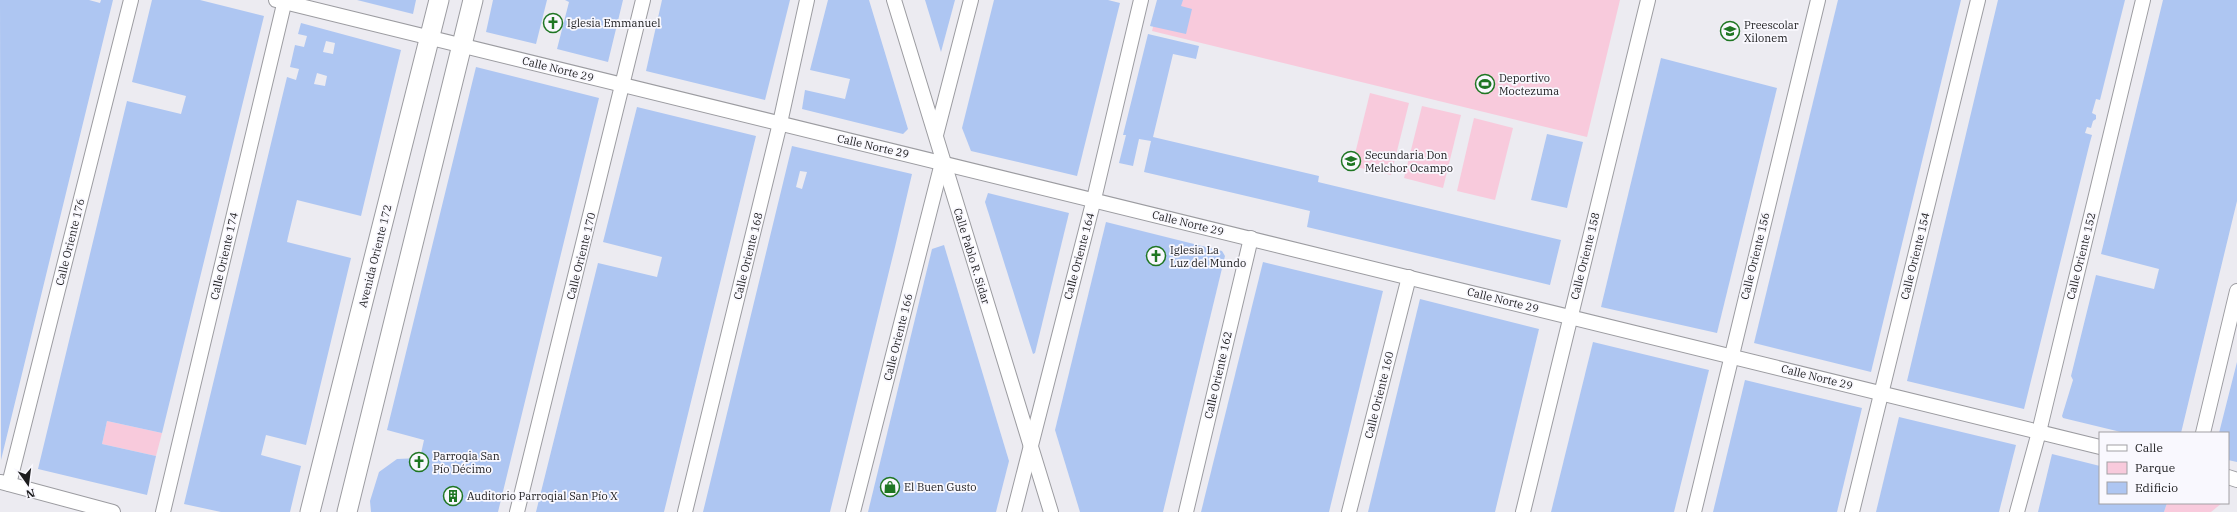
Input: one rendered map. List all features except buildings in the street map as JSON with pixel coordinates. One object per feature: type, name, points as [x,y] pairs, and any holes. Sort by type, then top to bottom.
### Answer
[{"type":"street","name":"Calle Oriente 176","points":[[5,483],[132,0]]},
{"type":"street","name":"Avenida Oriente 172","points":[[310,512],[430,37],[438,0]]},
{"type":"street","points":[[347,512],[473,0]]},
{"type":"street","name":"Calle Oriente 170","points":[[517,512],[624,85],[643,0]]},
{"type":"street","name":"Calle Oriente 168","points":[[685,512],[780,124],[807,0]]},
{"type":"street","name":"Calle Pablo R. Sidar","points":[[894,0],[1051,512]]},
{"type":"street","points":[[936,136],[971,0]]},
{"type":"street","name":"Calle Oriente 164","points":[[1014,512],[1030,443],[1094,199],[1141,0]]},
{"type":"street","name":"Calle Oriente 158","points":[[1523,512],[1648,0]]},
{"type":"street","name":"Calle Oriente 156","points":[[1694,512],[1818,0]]},
{"type":"street","name":"Calle Oriente 154","points":[[1852,512],[1978,0]]},
{"type":"street","name":"Calle Oriente 152","points":[[2017,512],[2039,432],[2143,0]]},
{"type":"street","name":"Calle Norte 29","points":[[282,1],[2099,447]]},
{"type":"street","name":"Calle Oriente 174","points":[[163,512],[282,1]]},
{"type":"street","name":"Calle Oriente 166","points":[[853,512],[943,162]]},
{"type":"street","name":"Calle Oriente 162","points":[[1186,512],[1251,238]]},
{"type":"street","name":"Calle Oriente 160","points":[[1349,512],[1409,277]]},
{"type":"street","points":[[2203,432],[2237,291]]},
{"type":"street","points":[[5,483],[113,512]]},
{"type":"green space","name":"Deportivo Moctezuma","points":[[1160,0],[1620,0],[1587,137],[1152,31]]},
{"type":"green space","points":[[1370,93],[1409,103],[1391,175],[1352,166]]},
{"type":"green space","points":[[1422,106],[1461,115],[1443,188],[1404,178]]},
{"type":"green space","points":[[1474,118],[1513,128],[1495,200],[1457,191]]},
{"type":"green space","points":[[107,421],[162,433],[156,456],[102,444]]},
{"type":"green space","points":[[2167,504],[2221,504],[2211,512],[2164,512]]},
{"type":"place","name":"Iglesia Emmanuel","points":[[553,23]]},
{"type":"place","name":"Preescolar Xilonem","points":[[1730,31]]},
{"type":"place","name":"Deportivo Moctezuma","points":[[1485,84]]},
{"type":"place","name":"Secundaria Don Melchor Ocampo","points":[[1351,161]]},
{"type":"place","name":"Iglesia La Luz del Mundo","points":[[1156,256]]},
{"type":"place","name":"Parroqia San Pío Décimo","points":[[419,462]]},
{"type":"place","name":"El Buen Gusto","points":[[890,487]]},
{"type":"place","name":"Auditorio Parroqial San Pío X","points":[[453,496]]}]
